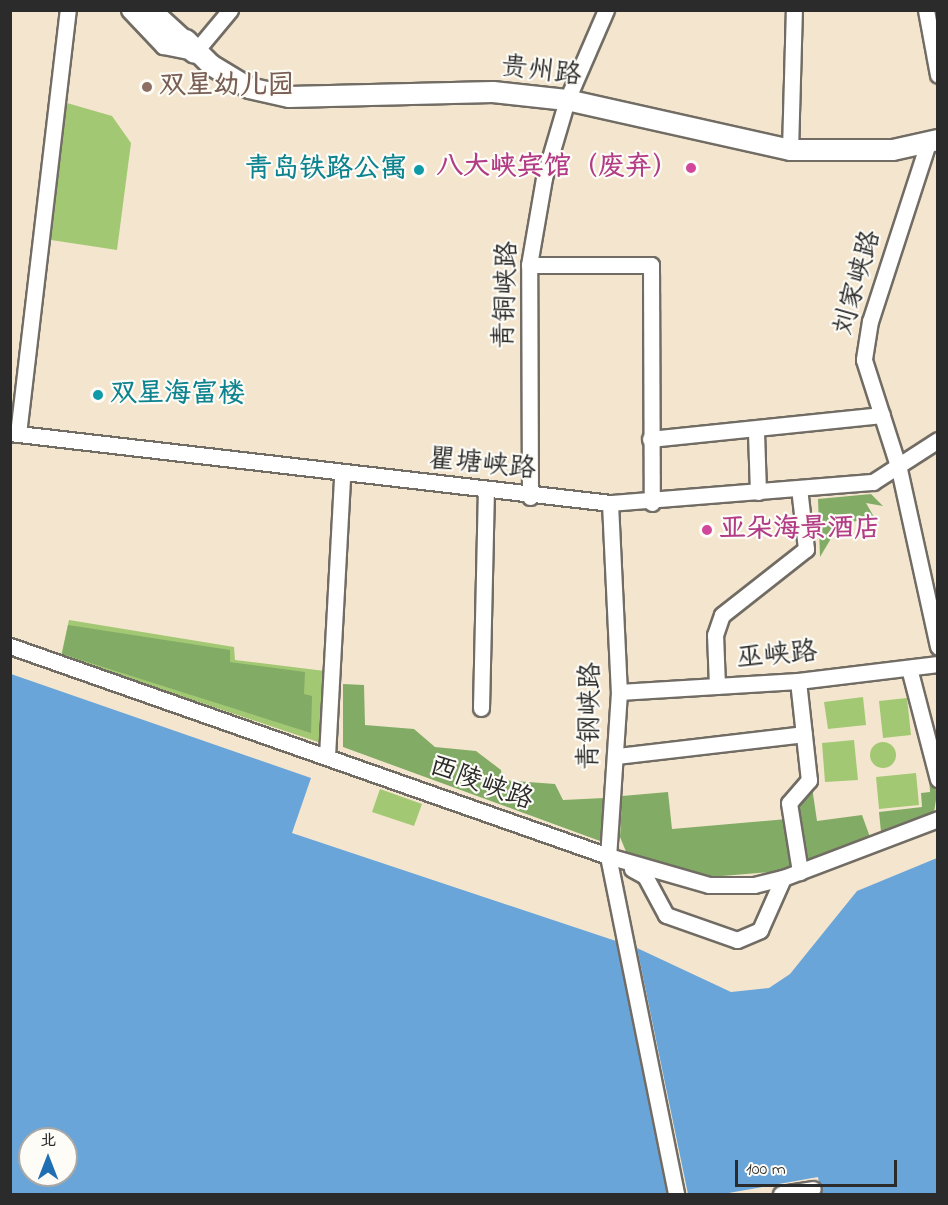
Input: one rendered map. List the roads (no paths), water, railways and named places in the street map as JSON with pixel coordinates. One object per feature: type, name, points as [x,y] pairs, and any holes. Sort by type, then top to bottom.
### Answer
[{"type":"highway","points":[[149,10],[195,52]]},
{"type":"main road","name":"贵州路","points":[[165,10],[195,52],[249,88],[289,97],[493,92],[567,100],[790,150],[893,150],[933,141]]},
{"type":"street","points":[[14,433],[68,10]]},
{"type":"street","points":[[129,10],[164,46],[195,52],[230,10]]},
{"type":"street","name":"青铜峡路","points":[[530,496],[528,265],[544,178],[567,100],[606,10]]},
{"type":"street","points":[[790,150],[794,10]]},
{"type":"street","points":[[926,10],[938,75]]},
{"type":"street","name":"刘家峡路","points":[[933,141],[870,321],[864,360],[899,469],[938,647]]},
{"type":"street","points":[[528,265],[651,265],[652,503]]},
{"type":"street","points":[[650,439],[756,432],[882,415]]},
{"type":"street","points":[[756,432],[758,492]]},
{"type":"street","name":"瞿塘峡路","points":[[14,433],[486,492],[610,503],[652,503],[873,482],[899,469],[938,440]]},
{"type":"street","points":[[327,756],[342,475]]},
{"type":"street","points":[[717,686],[715,635],[722,615],[806,549],[799,488]]},
{"type":"street","points":[[481,708],[486,492]]},
{"type":"street","name":"青钢峡路","points":[[610,503],[619,692],[617,756],[608,856],[676,1194]]},
{"type":"street","name":"西陵峡路","points":[[10,646],[608,856],[709,885],[754,885],[783,878],[938,819]]},
{"type":"street","name":"巫峡路","points":[[619,692],[798,681],[938,664]]},
{"type":"street","points":[[909,668],[938,779]]},
{"type":"street","points":[[798,681],[809,780],[789,803],[800,872]]},
{"type":"street","points":[[617,756],[804,734]]},
{"type":"street","points":[[608,856],[645,876],[666,915],[737,940],[760,930],[783,878]]},
{"type":"street","points":[[781,1194],[813,1189]]},
{"type":"water","points":[[11,674],[311,778],[292,833],[637,948],[731,992],[769,988],[790,974],[857,891],[937,858],[937,1194],[11,1194]]},
{"type":"place","name":"双星幼儿园","points":[[147,87]]},
{"type":"place","name":"八大峡宾馆（废弃）","points":[[691,168]]},
{"type":"place","name":"青岛铁路公寓","points":[[419,170]]},
{"type":"place","name":"双星海富楼","points":[[98,395]]},
{"type":"place","name":"亚朵海景酒店","points":[[707,530]]}]
